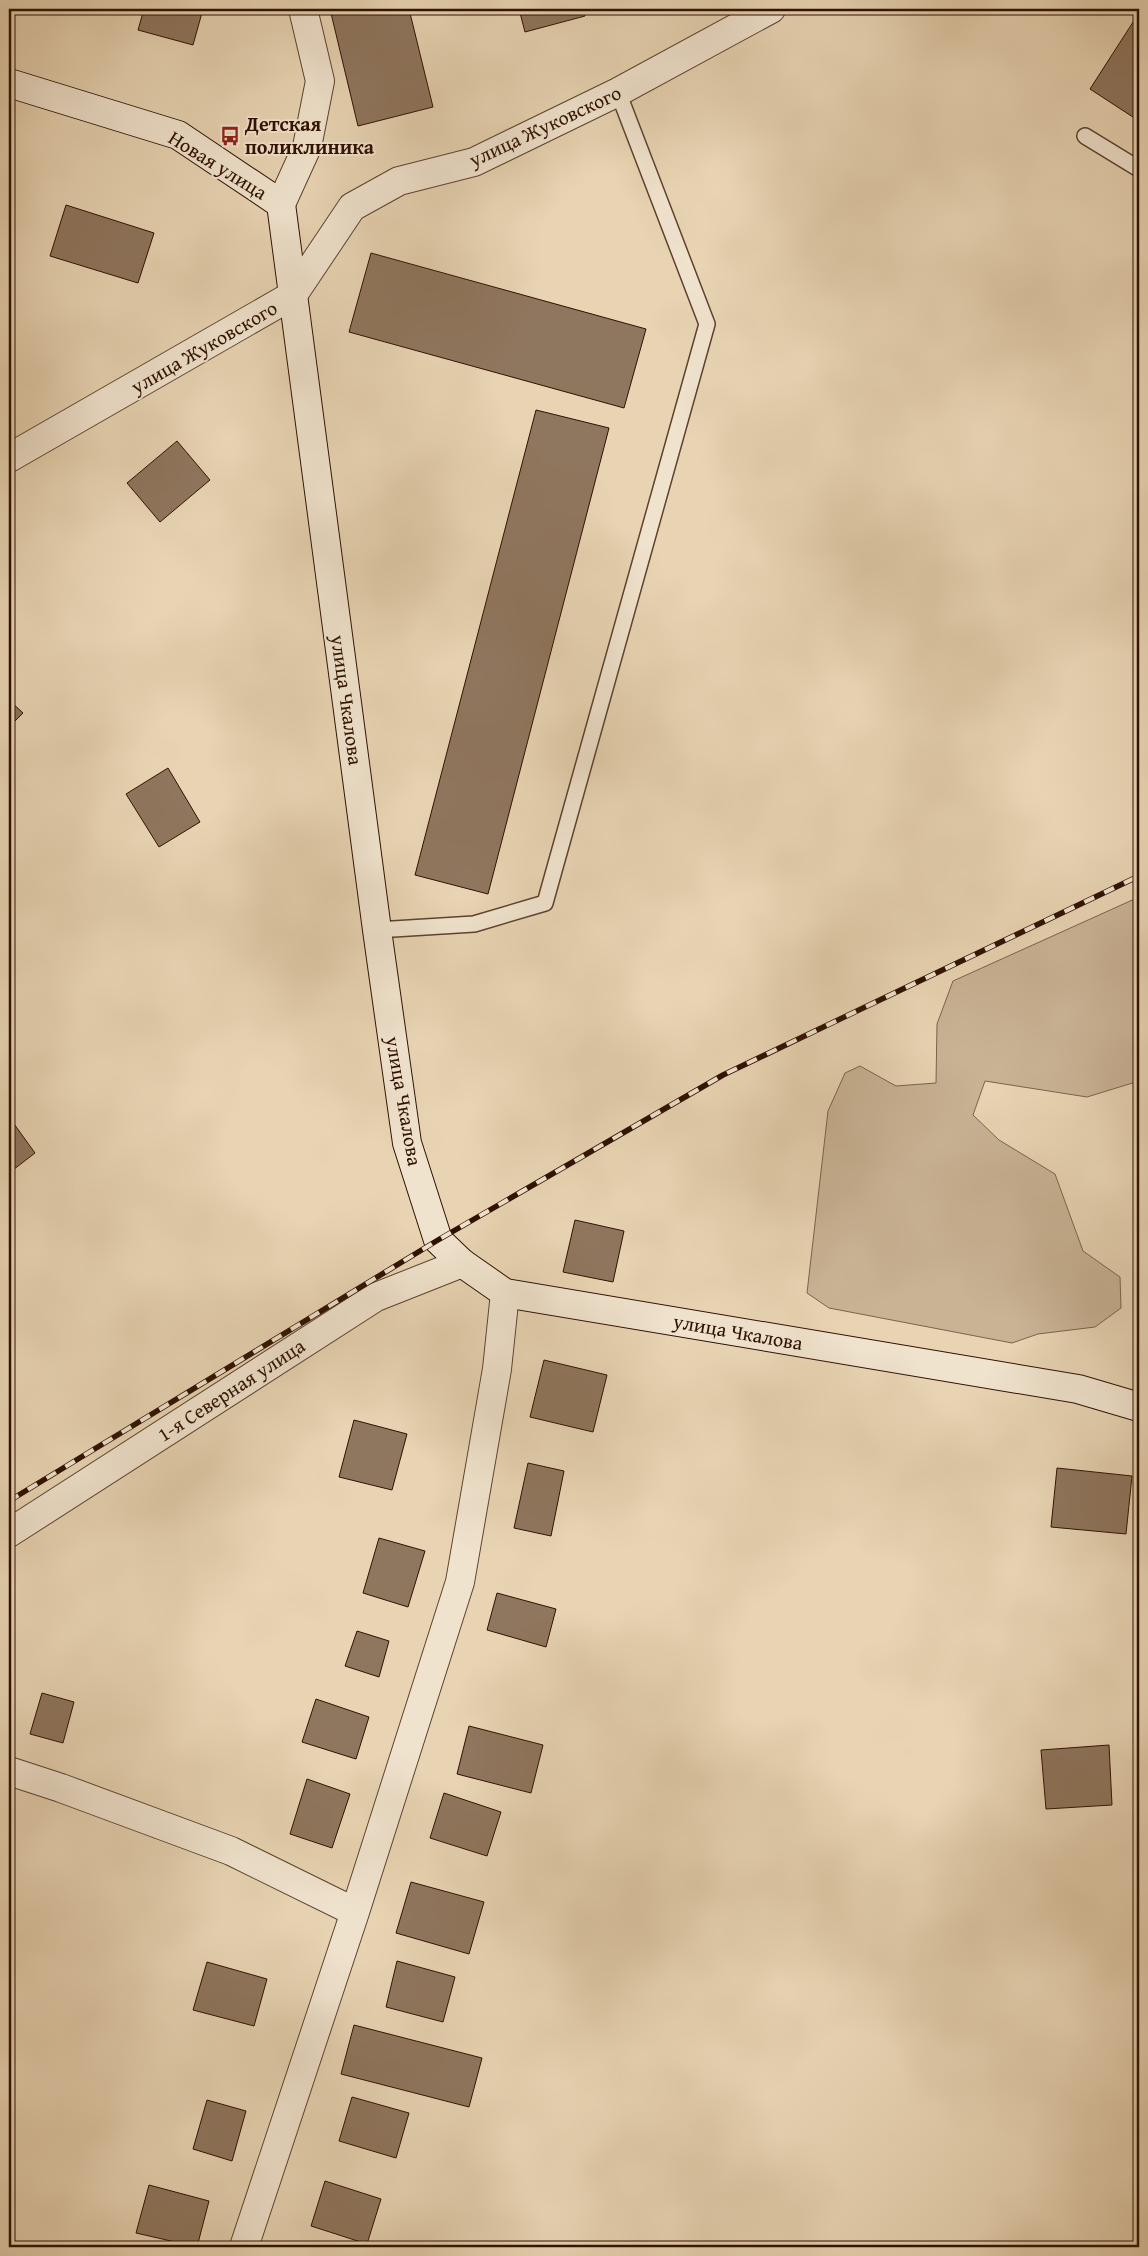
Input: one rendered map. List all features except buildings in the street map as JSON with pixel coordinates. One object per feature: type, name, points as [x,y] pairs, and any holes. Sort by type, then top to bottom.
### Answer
[{"type":"street","points":[[281,204],[307,147],[320,81],[303,9]]},
{"type":"street","name":"улица Жуковского","points":[[9,458],[293,295],[352,207],[399,182],[474,162],[618,92],[771,9]]},
{"type":"street","name":"Новая улица","points":[[9,83],[178,136],[281,204],[293,295]]},
{"type":"street","name":"улица Чкалова","points":[[293,295],[407,1143],[438,1240],[462,1262],[505,1293],[1078,1389],[1139,1407]]},
{"type":"street","name":"1-я Северная улица","points":[[9,1533],[376,1297],[462,1262]]},
{"type":"street","points":[[244,2247],[355,1912],[460,1582],[497,1369],[505,1293]]},
{"type":"street","points":[[9,1771],[61,1788],[231,1851],[355,1912]]},
{"type":"lane","points":[[377,930],[474,924],[545,903],[708,324],[618,92]]},
{"type":"lane","points":[[1085,136],[1139,169]]},
{"type":"shaded area","points":[[1139,897],[1139,1081],[1087,1097],[985,1081],[973,1115],[999,1140],[1055,1174],[1083,1251],[1120,1277],[1121,1308],[1095,1327],[1038,1334],[1012,1343],[829,1308],[807,1293],[828,1111],[845,1073],[860,1066],[896,1086],[936,1083],[937,1024],[953,981]]},
{"type":"railway","points":[[9,1501],[438,1240],[723,1075],[1139,876]]},
{"type":"place","name":"Детская поликлиника","points":[[230,136]]}]
